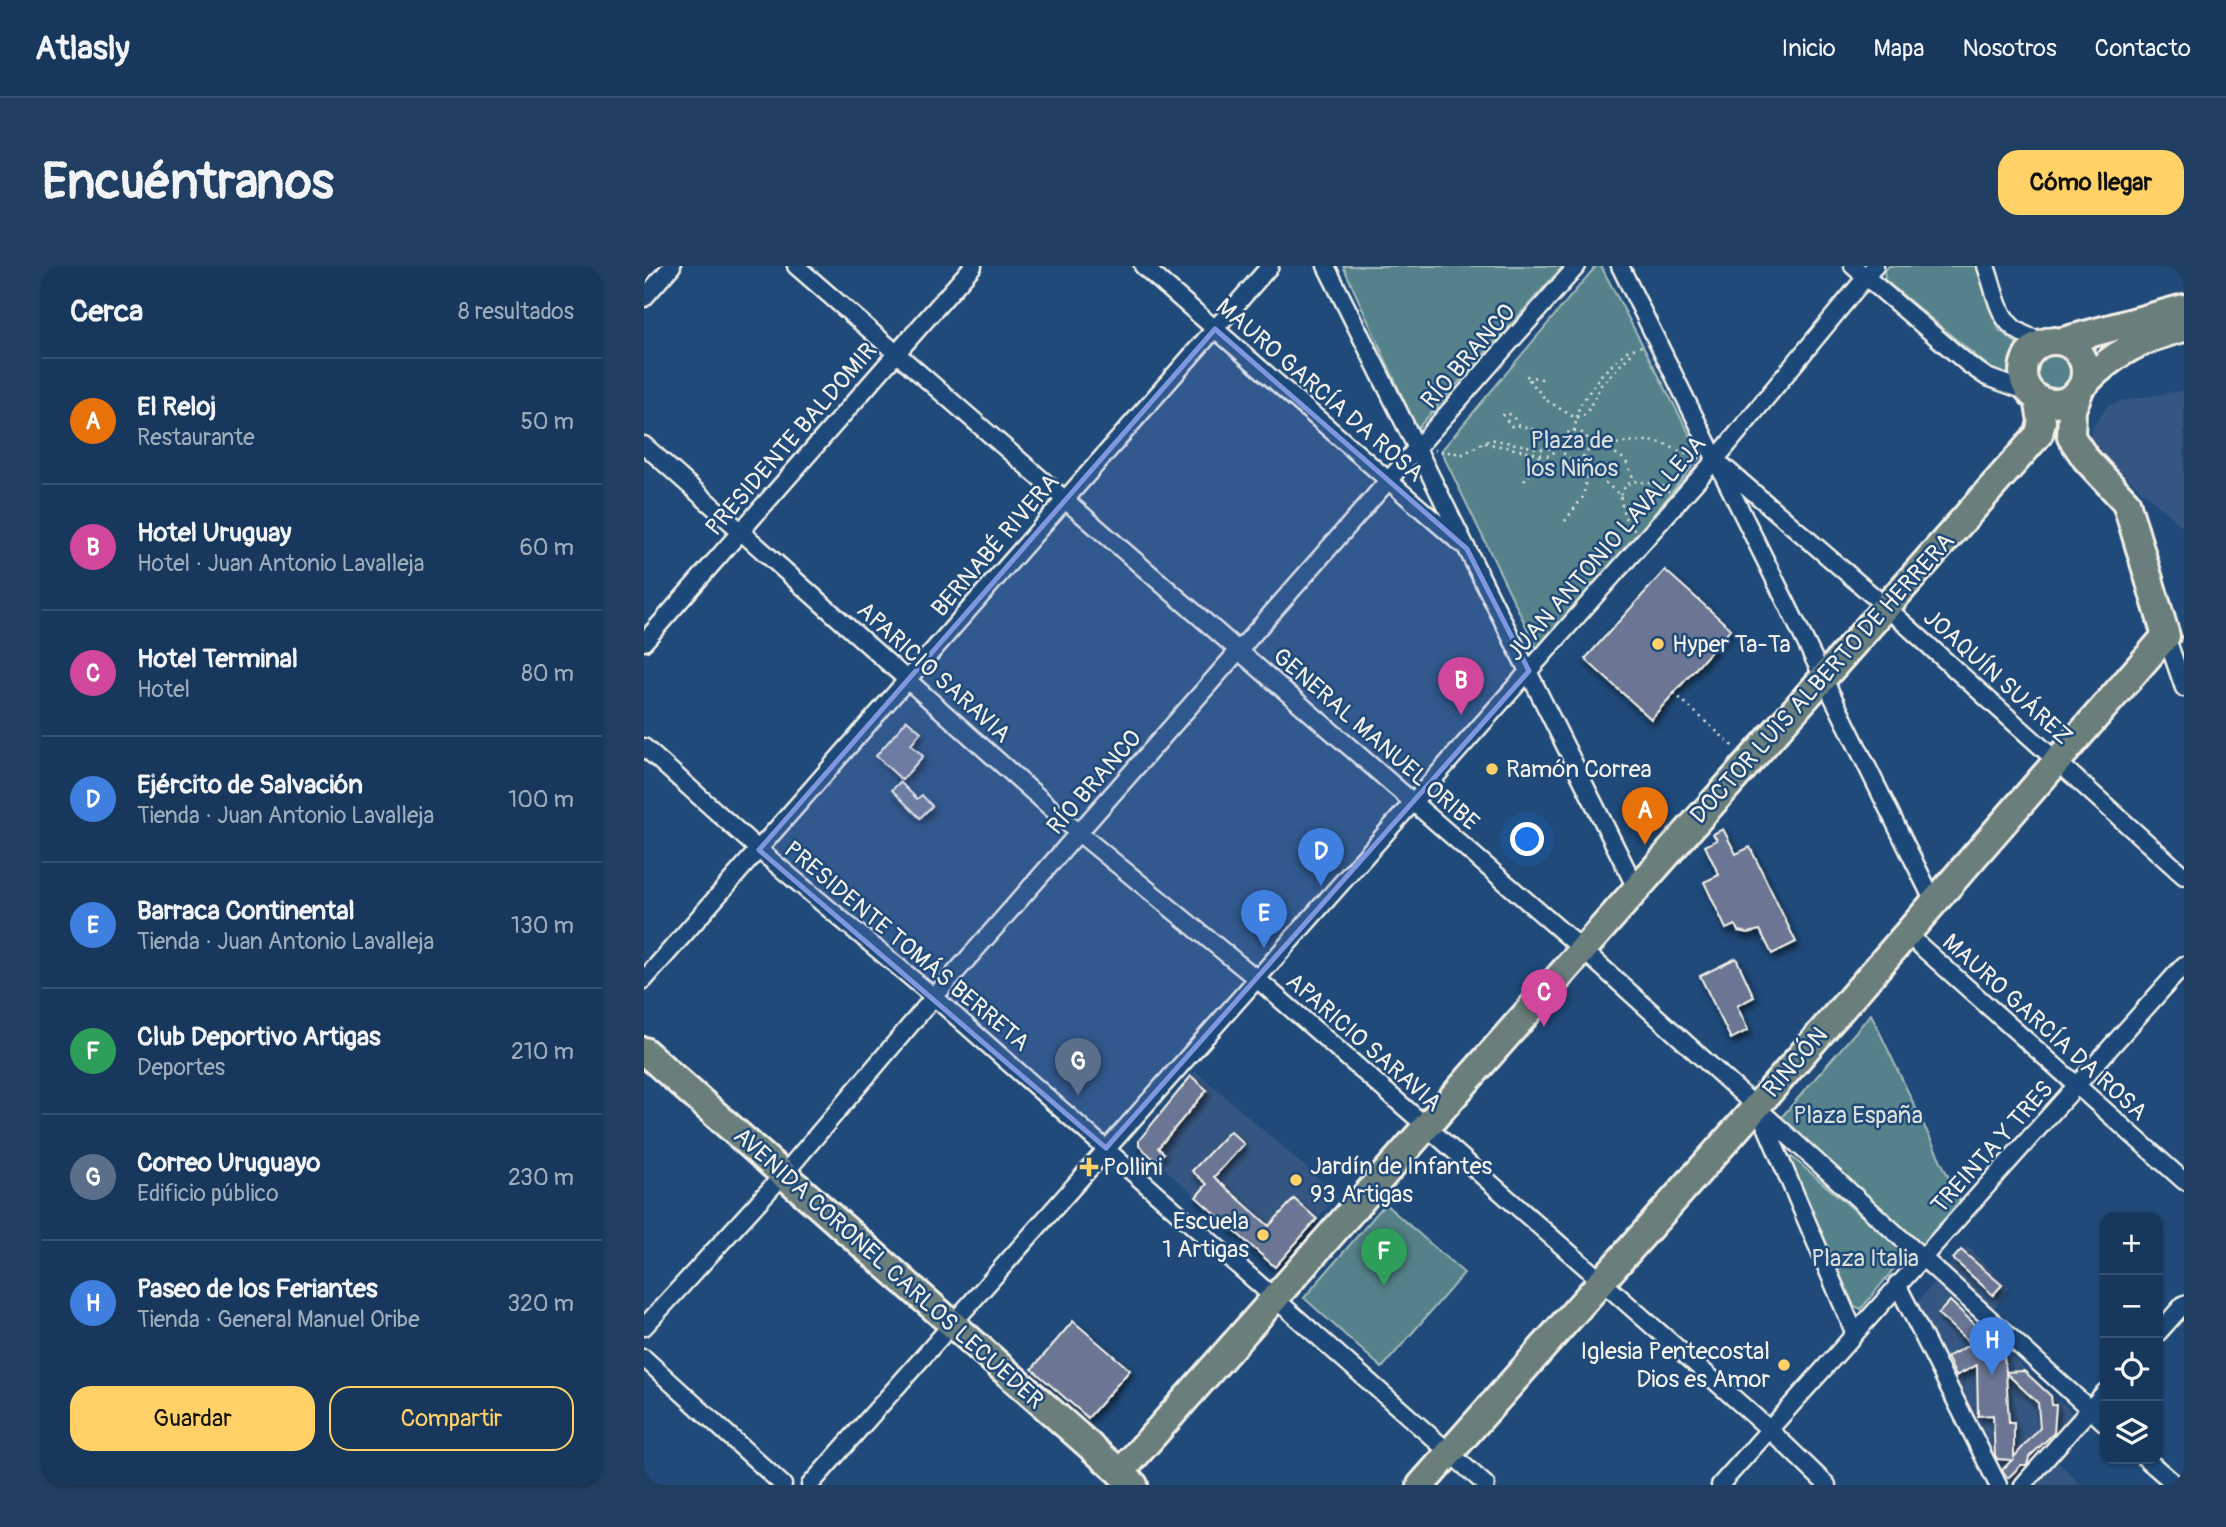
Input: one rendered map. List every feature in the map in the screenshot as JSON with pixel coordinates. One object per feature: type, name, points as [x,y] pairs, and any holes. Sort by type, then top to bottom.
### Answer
[{"type":"main road","points":[[2184,308],[2054,341],[2031,350],[2024,363],[2024,380],[2035,396],[2056,404],[2081,388],[2106,361],[2132,344],[2184,328]]},
{"type":"main road","points":[[2054,341],[2071,345],[2083,358],[2086,366],[2072,409],[2071,437],[2081,453],[2126,502],[2166,636]]},
{"type":"main road","name":"DOCTOR LUIS ALBERTO DE HERRERA","points":[[1121,1481],[1276,1298],[1582,949],[2039,434],[2042,421],[2035,396]]},
{"type":"main road","name":"RINCÓN","points":[[1421,1485],[1758,1106],[1907,934],[1933,900],[2166,636]]},
{"type":"main road","name":"AVENIDA CORONEL CARLOS LECUEDER","points":[[644,1051],[952,1325],[1121,1481]]},
{"type":"street","points":[[644,299],[672,266]]},
{"type":"street","name":"GENERAL MANUEL ORIBE","points":[[796,266],[1067,498],[1582,949],[1924,1256],[2100,1418]]},
{"type":"street","name":"PRESIDENTE BALDOMIR","points":[[644,642],[974,266]]},
{"type":"street","name":"MAURO GARCÍA DA ROSA","points":[[1143,266],[1467,549]]},
{"type":"street","name":"BERNABÉ RIVERA","points":[[644,980],[1270,266]]},
{"type":"street","points":[[1326,266],[1637,890]]},
{"type":"street","name":"RÍO BRANCO","points":[[644,1327],[784,1174],[934,997],[1577,266]]},
{"type":"street","points":[[1620,266],[1933,900]]},
{"type":"street","points":[[1986,266],[2007,324],[2025,338],[2054,341]]},
{"type":"street","points":[[1864,270],[1968,364],[1987,377],[2035,396]]},
{"type":"street","name":"JUAN ANTONIO LAVALLEJA","points":[[810,1485],[1716,460],[1864,270]]},
{"type":"street","name":"APARICIO SARAVIA","points":[[644,445],[1080,834],[1257,978],[1769,1429],[1827,1485]]},
{"type":"street","name":"JOAQUÍN SUÁREZ","points":[[1716,460],[1886,607],[2184,876]]},
{"type":"street","points":[[2166,636],[2184,688]]},
{"type":"street","name":"PRESIDENTE TOMÁS BERRETA","points":[[644,747],[759,850],[934,997],[1107,1148],[1486,1485]]},
{"type":"street","name":"MAURO GARCÍA DA ROSA","points":[[1907,934],[2184,1181]]},
{"type":"street","name":"TREINTA Y TRES","points":[[1720,1485],[1897,1284],[2078,1087],[2184,965]]},
{"type":"street","points":[[1758,1106],[1855,1334]]},
{"type":"street","points":[[1897,1284],[1998,1485]]},
{"type":"street","points":[[2163,1327],[2184,1304]]},
{"type":"street","points":[[644,1358],[783,1485]]},
{"type":"street","points":[[2023,1485],[2100,1398]]},
{"type":"street","points":[[2152,1464],[2176,1485]]},
{"type":"path","points":[[1577,419],[1586,414],[1601,385],[1634,351],[1656,338]]},
{"type":"path","points":[[1485,443],[1549,456],[1561,447],[1563,438],[1574,431],[1583,401],[1600,376],[1627,351],[1634,351]]},
{"type":"path","points":[[1542,379],[1526,376],[1546,400],[1577,419]]},
{"type":"path","points":[[1519,425],[1511,414],[1503,415],[1511,426],[1519,425],[1553,438],[1570,458],[1584,456],[1589,449],[1650,441],[1664,443],[1679,454],[1716,460]]},
{"type":"path","points":[[1574,431],[1586,436],[1589,449]]},
{"type":"path","points":[[1417,448],[1463,454],[1490,439],[1542,449],[1561,447]]},
{"type":"path","points":[[1589,449],[1617,452],[1629,461],[1634,481]]},
{"type":"path","points":[[1524,481],[1536,467],[1539,455]]},
{"type":"path","points":[[1584,456],[1592,472],[1620,495]]},
{"type":"path","points":[[1565,521],[1583,497],[1587,478],[1592,472]]},
{"type":"path","points":[[1644,541],[1623,516],[1620,495],[1626,485],[1634,481],[1661,485],[1679,501]]},
{"type":"path","points":[[1674,693],[1742,755]]},
{"type":"highlighted area","points":[[1215,329],[1467,549],[1529,671],[1106,1148],[759,850]]},
{"type":"shaded area","points":[[2184,390],[2184,528],[2089,444],[2093,426],[2108,406],[2121,401]]},
{"type":"shaded area","points":[[1196,1071],[1338,1196],[1275,1267],[1139,1146],[1139,1140],[1160,1115],[1158,1113]]},
{"type":"shaded area","points":[[1967,1246],[2009,1288],[1980,1327],[2082,1422],[2054,1458],[2081,1485],[2012,1485],[1916,1303]]},
{"type":"green space","points":[[1343,266],[1563,266],[1417,429]]},
{"type":"green space","name":"Plaza de los Niños","points":[[1596,266],[1601,266],[1701,456],[1540,655],[1441,451]]},
{"type":"green space","points":[[1889,266],[1977,266],[1999,330],[2021,347],[2015,356],[2013,377],[1994,371],[1885,280],[1884,271]]},
{"type":"green space","points":[[2054,353],[2068,358],[2073,372],[2068,386],[2054,391],[2040,386],[2035,372],[2040,358]]},
{"type":"green space","name":"Plaza España","points":[[1871,1014],[1960,1201],[1923,1247],[1779,1120]]},
{"type":"green space","name":"Plaza Italia","points":[[1792,1157],[1906,1254],[1861,1309],[1854,1306],[1789,1161]]},
{"type":"green space","points":[[1385,1204],[1464,1273],[1382,1368],[1304,1298]]},
{"type":"building","name":"Hyper Ta-Ta","points":[[1665,570],[1731,629],[1651,719],[1585,659]]},
{"type":"building","points":[[907,720],[921,732],[911,745],[923,756],[902,780],[876,756]]},
{"type":"building","points":[[900,782],[917,799],[922,795],[932,806],[920,818],[892,790]]},
{"type":"building","points":[[1723,829],[1736,854],[1750,847],[1796,942],[1772,954],[1760,930],[1748,933],[1738,931],[1735,925],[1726,929],[1704,882],[1719,875],[1705,846],[1717,840],[1713,834]]},
{"type":"building","points":[[1736,958],[1754,997],[1737,1006],[1748,1030],[1731,1039],[1700,976]]},
{"type":"building","points":[[1191,1076],[1207,1090],[1158,1148],[1164,1153],[1156,1161],[1139,1146],[1139,1140]]},
{"type":"building","points":[[1230,1131],[1244,1144],[1214,1177],[1269,1226],[1294,1199],[1317,1219],[1275,1267],[1196,1197],[1207,1184],[1192,1171]]},
{"type":"building","points":[[1961,1250],[2002,1285],[1993,1295],[1953,1259]]},
{"type":"building","points":[[1950,1301],[2003,1351],[2006,1372],[2024,1371],[2051,1396],[2052,1405],[2056,1405],[2054,1433],[2029,1457],[2027,1465],[2021,1465],[2008,1478],[2002,1470],[2012,1460],[1997,1459],[1995,1455],[1993,1415],[1978,1416],[1977,1365],[1956,1376],[1947,1357],[1971,1344],[1938,1314]],"holes":[[[2006,1373],[2038,1403],[2040,1428],[2014,1457],[2014,1423],[2009,1423]]]},
{"type":"building","points":[[1073,1321],[1130,1370],[1088,1418],[1032,1369]]},
{"type":"place","name":"Hyper Ta-Ta","points":[[1658,644]]},
{"type":"place","name":"Hotel Uruguay","points":[[1461,715]]},
{"type":"place","name":"Ramón Correa","points":[[1492,769]]},
{"type":"place","name":"El Reloj","points":[[1645,845]]},
{"type":"place","name":"Ejército de Salvación","points":[[1321,886]]},
{"type":"place","name":"Barraca Continental","points":[[1264,948]]},
{"type":"place","name":"Hotel Terminal","points":[[1544,1027]]},
{"type":"place","name":"Correo Uruguayo","points":[[1078,1096]]},
{"type":"place","name":"Pollini","points":[[1089,1167]]},
{"type":"place","name":"Jardín de Infantes 93 Artigas","points":[[1296,1180]]},
{"type":"place","name":"Escuela 1 Artigas","points":[[1263,1235]]},
{"type":"place","name":"Club Deportivo Artigas","points":[[1384,1286]]},
{"type":"place","name":"Iglesia Pentecostal Dios es Amor","points":[[1784,1365]]},
{"type":"place","name":"Paseo de los Feriantes","points":[[1992,1375]]}]
